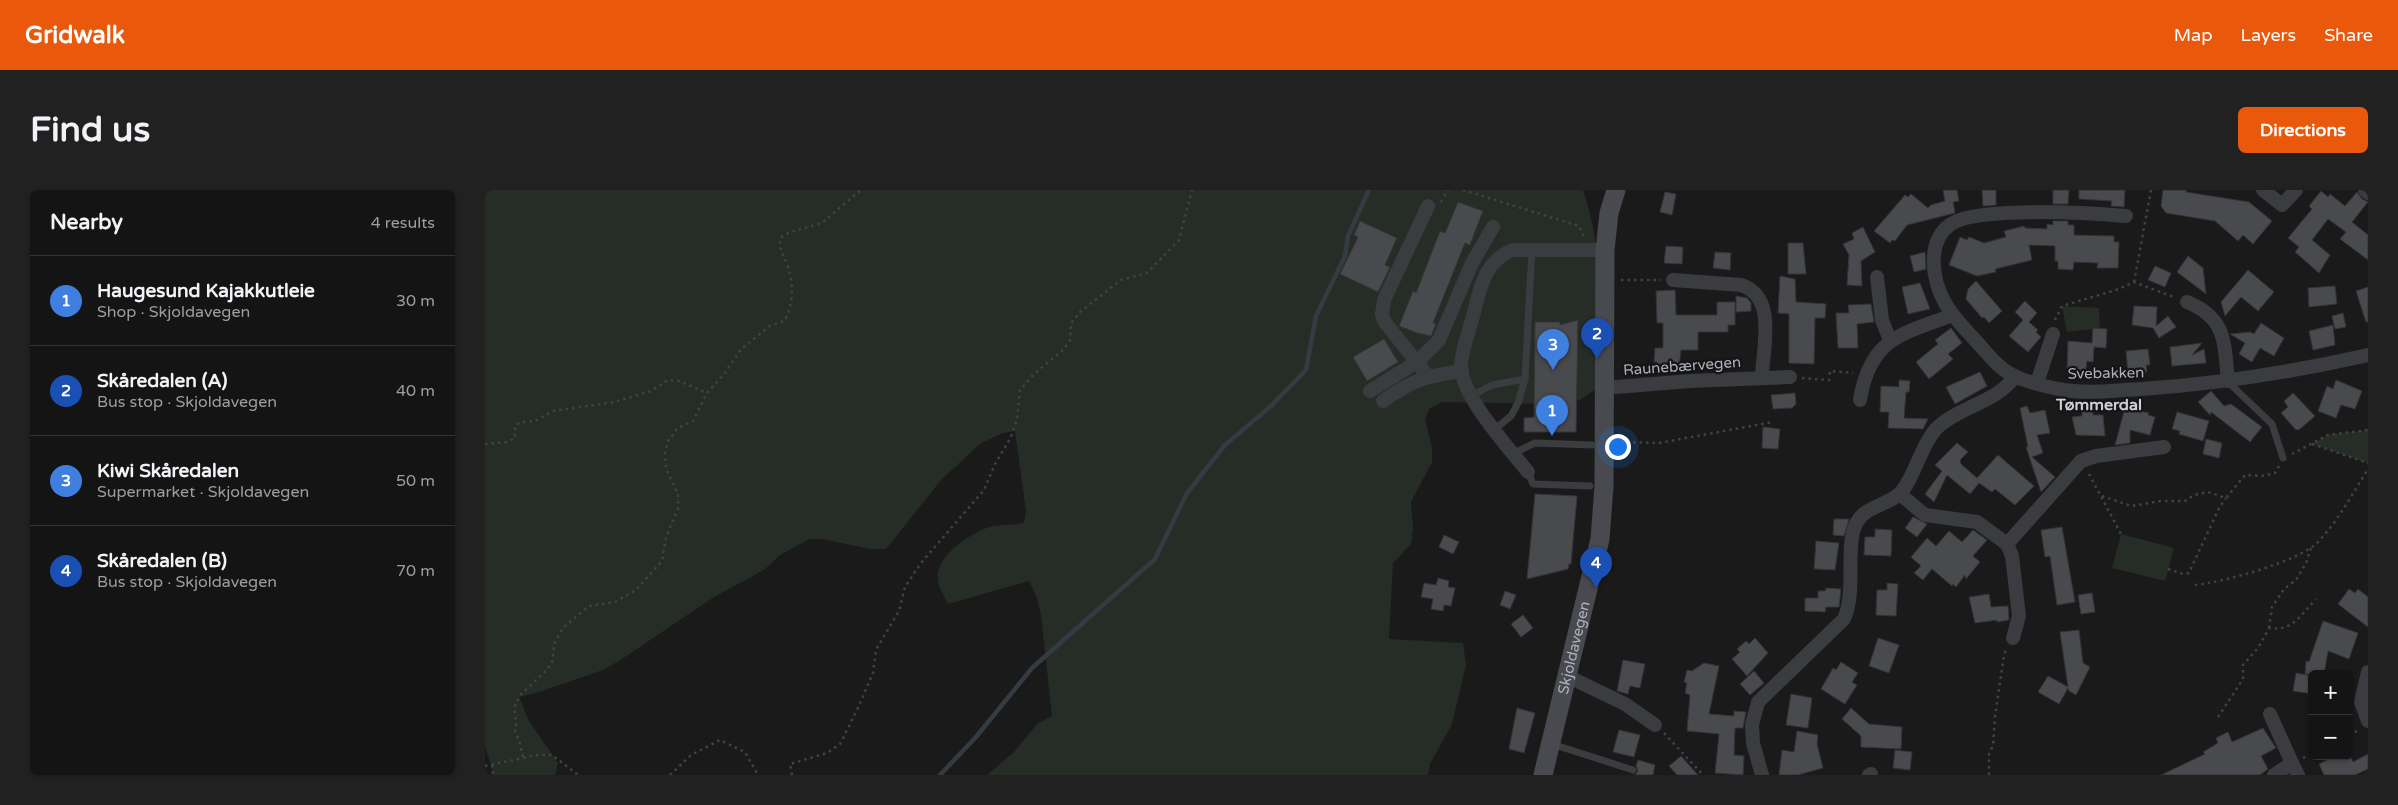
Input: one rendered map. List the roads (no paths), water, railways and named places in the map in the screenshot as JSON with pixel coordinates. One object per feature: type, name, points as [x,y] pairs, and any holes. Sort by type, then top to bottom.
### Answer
[{"type":"main road","name":"Skjoldavegen","points":[[1543,775],[1600,539],[1604,486],[1605,250],[1609,213],[1616,190]]},
{"type":"street","points":[[2263,190],[2282,205],[2296,190]]},
{"type":"street","points":[[2365,190],[2368,193]]},
{"type":"street","points":[[1427,375],[1384,321],[1382,307],[1428,206]]},
{"type":"street","name":"Svebakken","points":[[2126,216],[2070,212],[1979,215],[1961,218],[1950,224],[1940,234],[1935,248],[1933,263],[1941,294],[1953,315],[1993,361],[2015,376],[2071,391],[2098,392],[2228,381],[2296,371],[2368,355]]},
{"type":"street","points":[[1370,391],[1417,362],[1439,340],[1472,263],[1493,227]]},
{"type":"street","points":[[1528,472],[1471,396],[1461,371],[1479,293],[1491,264],[1499,256],[1512,250],[1532,248],[1605,250]]},
{"type":"street","points":[[1877,277],[1882,320],[1890,340]]},
{"type":"street","name":"Raunebærvegen","points":[[1673,280],[1741,285],[1750,288],[1758,294],[1763,304],[1765,316],[1762,376]]},
{"type":"street","points":[[2187,302],[2202,308],[2217,322],[2223,338],[2228,381]]},
{"type":"street","points":[[1860,400],[1862,389],[1874,360],[1890,340],[1953,315]]},
{"type":"street","points":[[2037,383],[2053,334]]},
{"type":"street","points":[[1383,401],[1400,389],[1427,375],[1461,371]]},
{"type":"street","name":"Raunebærvegen","points":[[1604,388],[1762,376],[1790,377]]},
{"type":"street","points":[[1762,775],[1753,744],[1752,726],[1758,702],[1843,619],[1850,601],[1852,535],[1855,523],[1868,511],[1900,494],[1929,438],[1938,427],[1949,418],[2008,386],[2015,376]]},
{"type":"street","points":[[2007,544],[2081,461],[2096,456],[2164,447]]},
{"type":"street","points":[[1900,494],[1925,515],[1977,522],[2007,544],[2012,556],[2019,616],[2013,638]]},
{"type":"street","points":[[2368,672],[2361,702],[2368,720]]},
{"type":"street","points":[[1567,676],[1625,704],[1655,725]]},
{"type":"street","points":[[2271,714],[2295,769],[2274,775]]},
{"type":"lane","points":[[1495,429],[1511,416],[1518,403],[1525,379],[1532,248]]},
{"type":"lane","points":[[1471,396],[1492,385],[1525,379]]},
{"type":"lane","points":[[2228,381],[2272,424],[2283,458]]},
{"type":"lane","points":[[1514,453],[1535,443],[1592,445]]},
{"type":"lane","points":[[1528,472],[1533,484],[1589,486]]},
{"type":"lane","points":[[1551,744],[1633,770]]},
{"type":"waterway","points":[[940,775],[976,737],[1032,668],[1155,559],[1187,493],[1225,445],[1271,406],[1306,370],[1316,316],[1345,256],[1348,236],[1369,190]]},
{"type":"place","name":"Skåredalen (A)","points":[[1597,359]]},
{"type":"place","name":"Kiwi Skåredalen","points":[[1553,370]]},
{"type":"place","name":"Haugesund Kajakkutleie","points":[[1552,436]]},
{"type":"place","name":"Skåredalen (B)","points":[[1596,588]]},
{"type":"district","name":"Tømmerdal","points":[[2099,404]]}]
